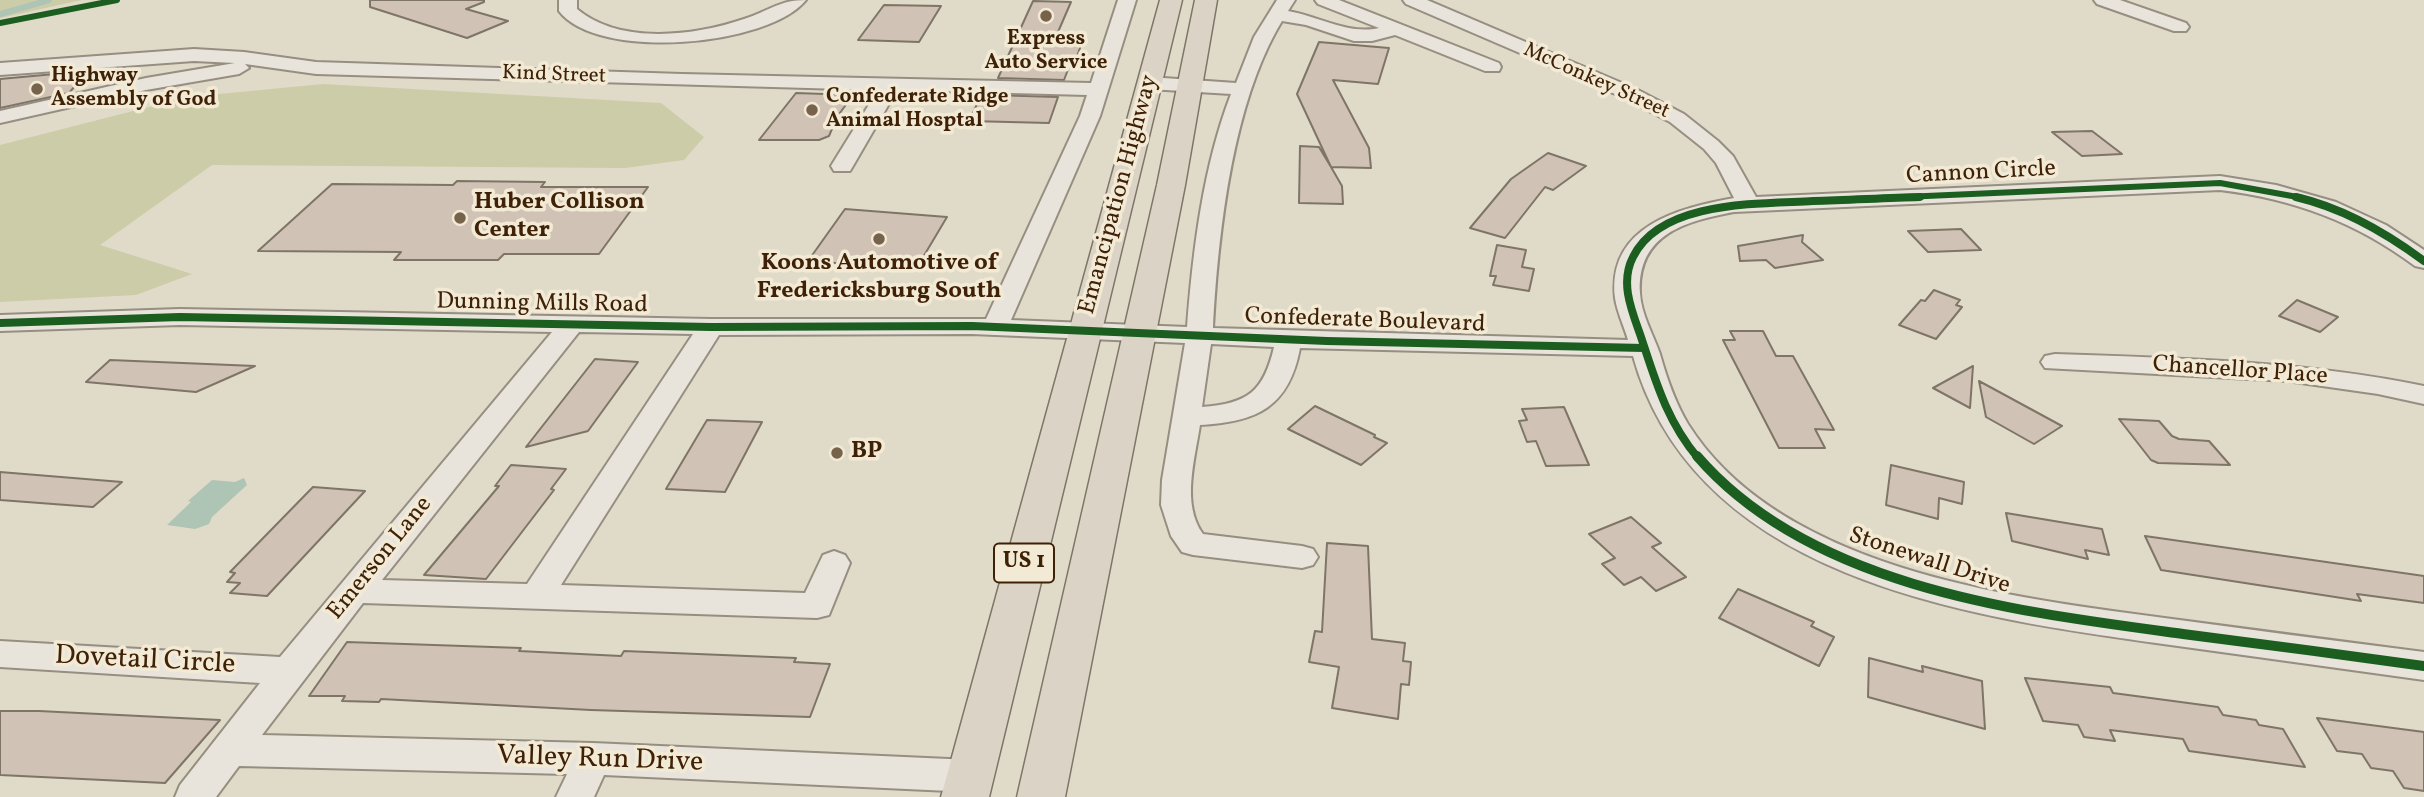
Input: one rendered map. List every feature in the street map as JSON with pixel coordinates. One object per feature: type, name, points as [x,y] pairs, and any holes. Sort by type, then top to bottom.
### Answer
[{"type":"main road","name":"Emancipation Highway","points":[[968,786],[1171,0]]},
{"type":"main road","name":"Emancipation Highway","points":[[1041,797],[1171,185],[1206,0]]},
{"type":"street","points":[[568,0],[568,11],[583,25],[610,34],[650,37],[696,35],[738,27],[771,16],[797,0]]},
{"type":"street","points":[[995,327],[1090,116],[1127,0]]},
{"type":"street","points":[[1324,0],[1492,67]]},
{"type":"street","name":"McConkey Street","points":[[1412,0],[1629,93],[1676,118],[1694,129],[1718,153],[1749,204]]},
{"type":"street","points":[[2103,0],[2180,27]]},
{"type":"street","points":[[1440,12],[1461,4]]},
{"type":"street","points":[[1302,557],[1193,544],[1182,528],[1176,505],[1177,480],[1199,335],[1205,251],[1216,188],[1230,124],[1263,37],[1281,7],[1349,36],[1374,36],[1396,29]]},
{"type":"street","name":"Kind Street","points":[[5,67],[194,55],[316,68],[1099,89]]},
{"type":"street","points":[[0,117],[146,84],[273,62]]},
{"type":"street","points":[[1149,83],[1243,89]]},
{"type":"street","points":[[842,166],[891,85]]},
{"type":"street","name":"Cannon Circle","points":[[1644,348],[1628,298],[1628,277],[1638,247],[1653,232],[1698,211],[1749,204],[2234,184],[2301,196],[2347,213],[2383,232],[2424,261]]},
{"type":"street","name":"Dunning Mills Road","points":[[0,323],[180,317],[571,325],[995,327],[1084,330]]},
{"type":"street","name":"Emerson Lane","points":[[194,797],[289,671],[571,325]]},
{"type":"street","points":[[536,597],[711,327]]},
{"type":"street","name":"Confederate Boulevard","points":[[1084,330],[1289,339],[1644,348]]},
{"type":"street","points":[[1186,417],[1224,415],[1251,407],[1271,391],[1284,370],[1289,339]]},
{"type":"street","name":"Stonewall Drive","points":[[1644,348],[1661,401],[1688,444],[1717,477],[1752,507],[1786,530],[1895,577],[1960,597],[2027,612],[2424,666]]},
{"type":"street","name":"Chancellor Place","points":[[2054,362],[2266,371],[2341,378],[2424,395]]},
{"type":"street","points":[[356,591],[817,606],[834,562]]},
{"type":"street","name":"Dovetail Circle","points":[[0,654],[289,671]]},
{"type":"street","name":"Valley Run Drive","points":[[229,750],[593,759],[968,786]]},
{"type":"street","points":[[575,797],[593,759]]},
{"type":"shaded area","points":[[0,0],[82,0],[0,18]]},
{"type":"shaded area","points":[[323,84],[661,103],[704,137],[684,160],[625,168],[212,165],[100,245],[192,274],[136,295],[0,302],[0,145],[188,97]]},
{"type":"shaded area","points":[[244,478],[247,485],[212,517],[209,524],[195,529],[167,525],[191,502],[188,501],[212,480],[235,482]]},
{"type":"building","points":[[370,0],[484,0],[466,9],[508,21],[467,38],[370,7]]},
{"type":"building","points":[[1033,1],[1071,2],[1058,32],[1063,32],[1062,36],[1084,37],[1064,80],[998,78]]},
{"type":"building","points":[[884,5],[941,6],[919,42],[858,40]]},
{"type":"building","points":[[1319,42],[1389,48],[1378,84],[1333,80],[1369,148],[1371,168],[1331,167],[1297,94]]},
{"type":"building","name":"Highway Assembly of God","points":[[88,71],[69,93],[0,108],[0,79]]},
{"type":"building","name":"Confederate Ridge Animal Hosptal","points":[[796,93],[853,95],[837,117],[829,136],[819,140],[759,140]]},
{"type":"building","points":[[990,95],[1058,97],[1049,123],[969,121],[980,98],[989,98]]},
{"type":"building","points":[[2092,131],[2122,154],[2082,156],[2052,132]]},
{"type":"building","points":[[1300,146],[1319,147],[1342,186],[1343,204],[1299,203]]},
{"type":"building","points":[[1548,153],[1586,166],[1553,190],[1545,187],[1505,238],[1470,228],[1511,179]]},
{"type":"building","name":"Huber Collison Center","points":[[457,181],[545,182],[541,187],[648,187],[599,254],[504,254],[498,260],[394,260],[401,252],[258,251],[332,184],[453,185]]},
{"type":"building","name":"Koons Automotive of Fredericksburg South","points":[[845,209],[947,217],[916,269],[808,261]]},
{"type":"building","points":[[1961,229],[1981,250],[1928,252],[1908,231]]},
{"type":"building","points":[[1803,235],[1802,242],[1823,260],[1775,268],[1766,260],[1740,261],[1738,246]]},
{"type":"building","points":[[1497,245],[1526,250],[1522,267],[1534,269],[1529,291],[1493,285],[1496,276],[1490,276]]},
{"type":"building","points":[[1934,290],[1960,300],[1956,305],[1962,307],[1936,339],[1899,325],[1921,300],[1925,301]]},
{"type":"building","points":[[2297,300],[2338,317],[2320,332],[2279,316]]},
{"type":"building","points":[[1730,331],[1763,331],[1776,356],[1793,356],[1834,430],[1815,429],[1825,448],[1779,448],[1723,340],[1735,340]]},
{"type":"building","points":[[595,359],[638,362],[588,431],[526,447]]},
{"type":"building","points":[[110,360],[255,366],[196,392],[86,382]]},
{"type":"building","points":[[1973,366],[1970,408],[1933,388]]},
{"type":"building","points":[[1979,381],[2062,426],[2034,444],[1986,417]]},
{"type":"building","points":[[1315,406],[1387,443],[1361,465],[1288,429]]},
{"type":"building","points":[[1564,407],[1589,465],[1546,466],[1536,441],[1527,442],[1519,421],[1527,420],[1522,409]]},
{"type":"building","points":[[2119,419],[2159,421],[2172,436],[2179,439],[2209,441],[2230,465],[2158,463],[2151,460]]},
{"type":"building","points":[[707,420],[762,422],[725,492],[666,489]]},
{"type":"building","points":[[511,465],[566,469],[551,489],[554,490],[486,579],[424,575],[499,486],[495,486]]},
{"type":"building","points":[[1891,465],[1964,482],[1962,504],[1939,498],[1938,519],[1886,505]]},
{"type":"building","points":[[0,472],[122,482],[93,507],[0,500]]},
{"type":"building","points":[[313,487],[365,491],[267,596],[230,593],[240,583],[227,582],[235,573],[230,572]]},
{"type":"building","points":[[2006,513],[2102,529],[2109,555],[2085,550],[2088,559],[2012,541]]},
{"type":"building","points":[[1631,517],[1661,543],[1652,547],[1686,577],[1656,591],[1641,577],[1624,585],[1602,564],[1615,558],[1589,534]]},
{"type":"building","points":[[2145,536],[2424,576],[2424,603],[2357,594],[2361,601],[2161,570]]},
{"type":"building","points":[[1327,543],[1368,546],[1372,639],[1405,643],[1403,661],[1411,662],[1409,685],[1401,684],[1398,719],[1332,708],[1339,667],[1309,662],[1315,631],[1322,632]]},
{"type":"building","points":[[1738,589],[1814,622],[1811,626],[1834,637],[1819,666],[1719,618]]},
{"type":"building","points":[[347,642],[521,648],[519,651],[621,656],[624,651],[796,658],[794,662],[830,664],[810,717],[591,710],[381,699],[379,702],[342,701],[345,696],[309,696]]},
{"type":"building","points":[[1869,658],[1923,672],[1922,666],[1982,681],[1985,729],[1868,697]]},
{"type":"building","points":[[2025,678],[2110,687],[2113,693],[2218,707],[2223,715],[2256,720],[2259,725],[2283,729],[2305,767],[2189,751],[2183,739],[2110,730],[2115,741],[2084,737],[2078,725],[2043,721]]},
{"type":"building","points":[[0,711],[220,720],[165,783],[0,775]]},
{"type":"building","points":[[2317,718],[2424,732],[2424,791],[2404,788],[2393,771],[2371,768],[2362,754],[2337,751]]},
{"type":"waterway","points":[[0,14],[49,0]]},
{"type":"cycle path","points":[[0,23],[117,0]]},
{"type":"cycle path","points":[[2424,261],[2378,230],[2328,207],[2276,191],[2220,183],[1734,205],[1694,214],[1657,230],[1643,242],[1632,257],[1627,276],[1629,304],[1657,389],[1676,427],[1691,449],[1708,469],[1748,505],[1816,545],[1920,585],[2027,612],[2424,666]]},
{"type":"cycle path","points":[[0,323],[180,317],[711,327],[972,326],[1327,341],[1644,348]]},
{"type":"place","name":"Express Auto Service","points":[[1046,16]]},
{"type":"place","name":"Highway Assembly of God","points":[[37,89]]},
{"type":"place","name":"Confederate Ridge Animal Hosptal","points":[[812,110]]},
{"type":"place","name":"Huber Collison Center","points":[[460,218]]},
{"type":"place","name":"Koons Automotive of Fredericksburg South","points":[[879,239]]},
{"type":"place","name":"BP","points":[[837,453]]}]
